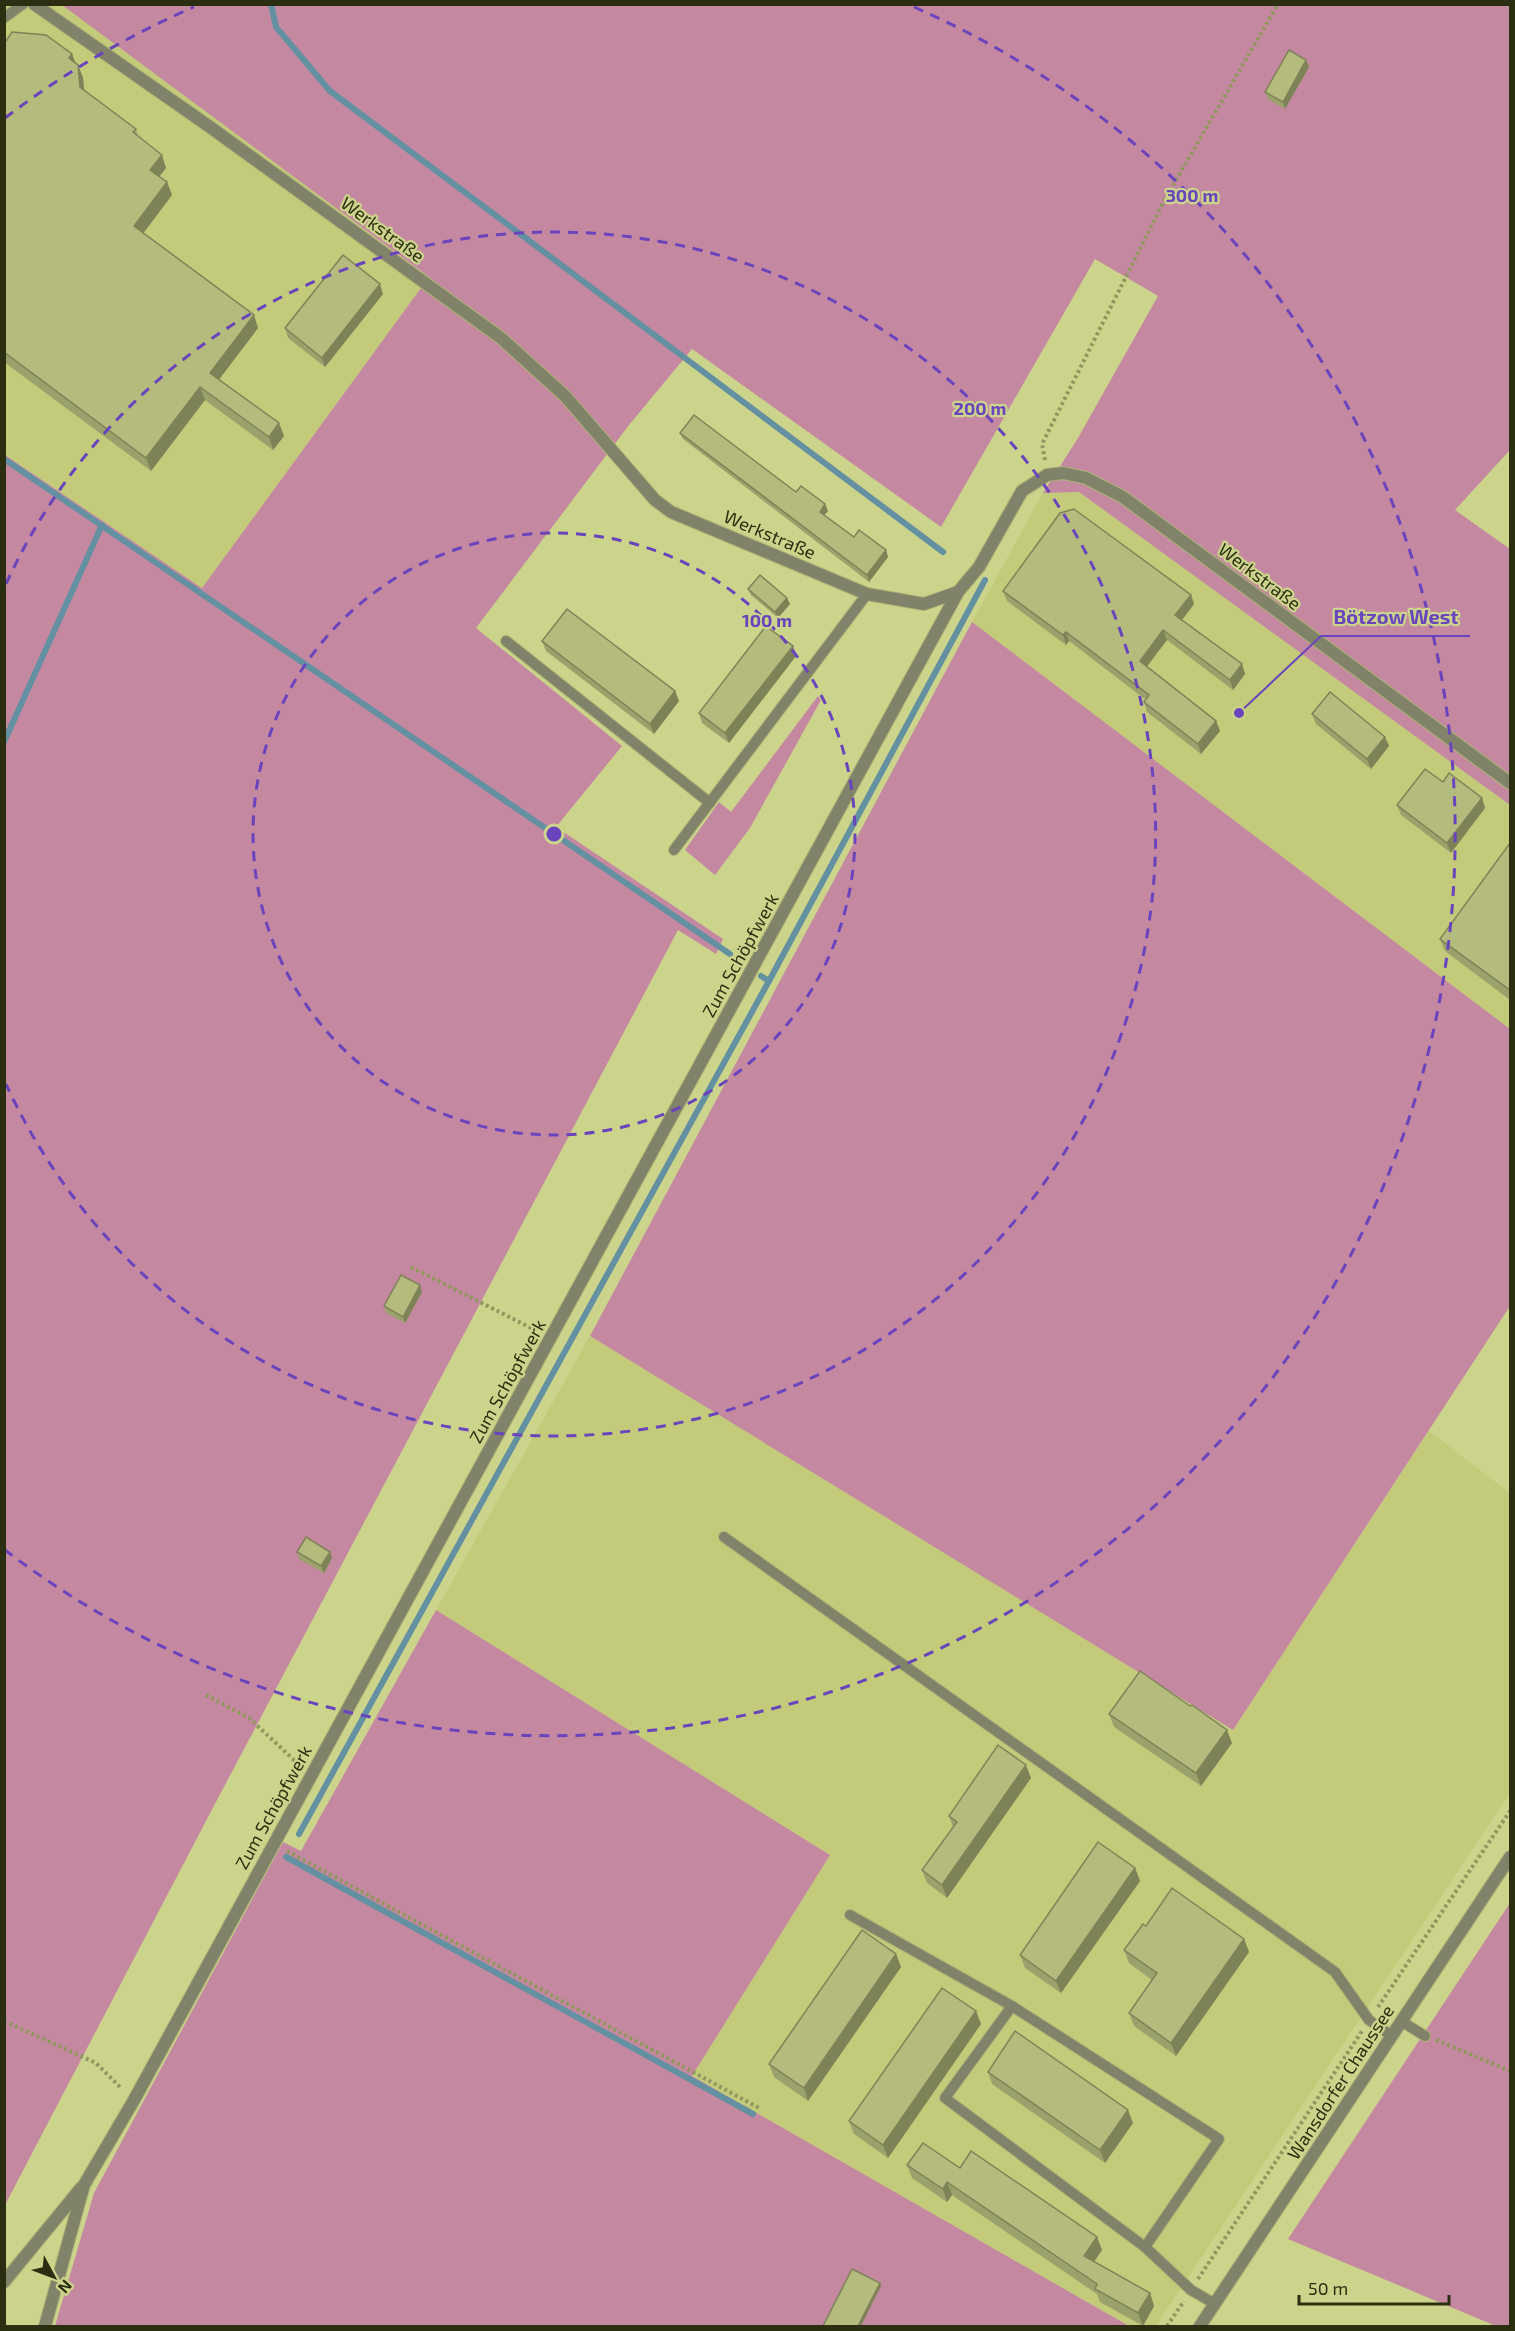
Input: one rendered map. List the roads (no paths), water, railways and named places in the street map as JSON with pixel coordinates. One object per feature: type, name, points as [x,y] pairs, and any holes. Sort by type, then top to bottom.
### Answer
[{"type":"street","name":"Werkstraße","points":[[34,4],[210,127],[501,338],[565,396],[655,500],[670,512],[867,594],[924,604],[958,592],[979,567],[1022,491],[1047,475],[1063,473],[1086,478],[1123,497],[1510,783]]},
{"type":"street","name":"Zum Schöpfwerk","points":[[4,2282],[84,2185],[135,2100],[273,1843],[958,592]]},
{"type":"street","name":"Wansdorfer Chaussee","points":[[1200,2326],[1510,1857]]},
{"type":"street","name":"Zum Schöpfwerk","points":[[45,2326],[84,2185]]},
{"type":"lane","points":[[4,18],[23,4]]},
{"type":"lane","points":[[674,850],[867,594]]},
{"type":"lane","points":[[506,641],[710,802]]},
{"type":"lane","points":[[724,1537],[1335,1972],[1369,2020],[1392,2036]]},
{"type":"lane","points":[[850,1915],[1012,2006],[1219,2139],[1144,2247]]},
{"type":"lane","points":[[1012,2006],[945,2098],[1144,2247],[1191,2290],[1215,2304]]},
{"type":"lane","points":[[1401,2021],[1425,2036]]},
{"type":"waterway","points":[[271,4],[276,27],[330,91],[943,552]]},
{"type":"waterway","points":[[4,459],[730,954]]},
{"type":"waterway","points":[[4,742],[102,525]]},
{"type":"waterway","points":[[769,981],[985,580]]},
{"type":"waterway","points":[[299,1834],[769,981],[761,976]]},
{"type":"waterway","points":[[286,1857],[753,2114]]},
{"type":"place","name":"Bötzow West","points":[[1239,713]]}]
